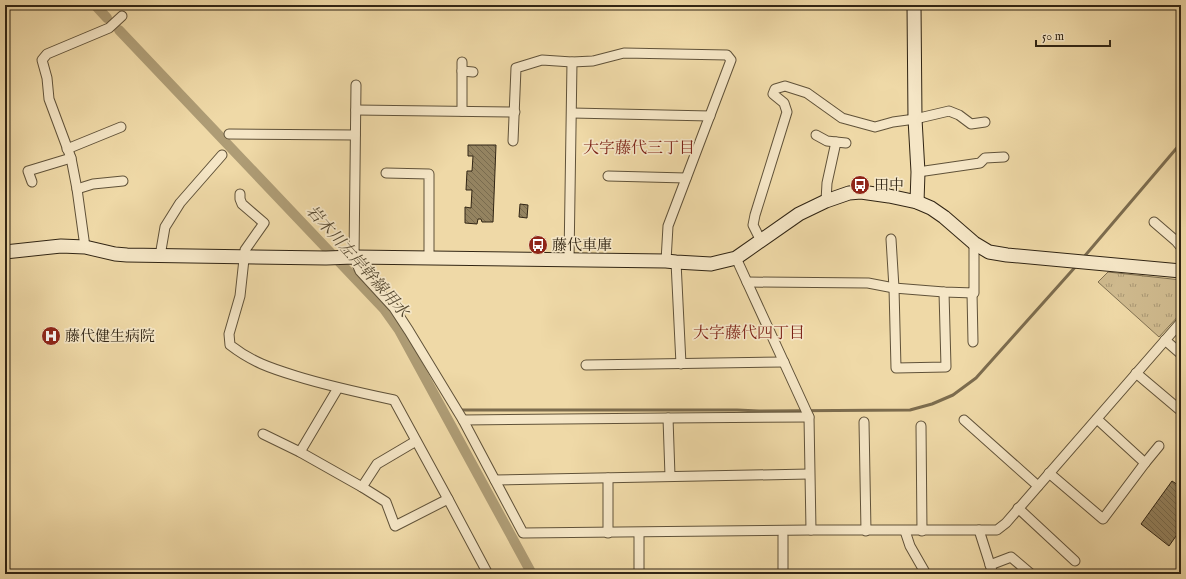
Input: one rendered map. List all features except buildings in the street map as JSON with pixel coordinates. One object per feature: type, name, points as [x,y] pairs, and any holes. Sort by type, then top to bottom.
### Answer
[{"type":"street","points":[[914,5],[915,119],[918,172],[917,202]]},
{"type":"street","points":[[86,247],[78,189],[69,154],[49,100],[47,78],[42,60],[47,54],[109,28],[122,16]]},
{"type":"street","points":[[513,141],[516,68],[542,60],[572,62],[593,60],[624,53],[727,55],[732,60],[668,226],[681,364]]},
{"type":"street","points":[[570,260],[572,62]]},
{"type":"street","points":[[462,111],[462,67],[473,72]]},
{"type":"street","points":[[356,86],[354,257],[360,271],[394,308],[409,331],[463,420],[523,533],[998,530],[1006,523],[1181,322]]},
{"type":"street","points":[[761,241],[754,225],[755,215],[787,112],[784,103],[773,94],[774,89],[784,86],[807,93],[842,118],[876,127],[893,122],[915,119],[949,111],[959,114],[971,124],[985,122]]},
{"type":"street","points":[[356,110],[515,112]]},
{"type":"street","points":[[572,113],[710,116]]},
{"type":"street","points":[[32,182],[28,171],[69,154],[121,127]]},
{"type":"street","points":[[229,134],[355,134]]},
{"type":"street","points":[[816,135],[827,141],[846,143]]},
{"type":"street","points":[[826,201],[827,183],[836,142]]},
{"type":"street","points":[[160,256],[164,227],[180,203],[222,154]]},
{"type":"street","points":[[918,172],[980,163],[985,158],[1004,157]]},
{"type":"street","points":[[386,173],[429,174],[429,258]]},
{"type":"street","points":[[608,176],[686,178]]},
{"type":"street","points":[[78,189],[93,184],[123,181]]},
{"type":"street","points":[[5,252],[61,246],[86,247],[115,254],[160,256],[570,260],[711,264],[736,258],[798,214],[826,201],[849,193],[860,192],[917,202],[931,208],[944,217],[974,243],[989,252],[1006,255],[1181,271]]},
{"type":"street","points":[[240,194],[242,204],[264,223],[245,250],[240,296],[229,334],[230,345],[265,366],[324,385],[394,400],[488,574]]},
{"type":"street","points":[[1154,222],[1181,247]]},
{"type":"street","points":[[891,239],[896,368],[946,367],[944,292]]},
{"type":"street","points":[[974,243],[974,293],[972,293],[974,342]]},
{"type":"street","points":[[736,258],[807,412],[811,530]]},
{"type":"street","points":[[747,282],[868,283],[894,288],[972,293]]},
{"type":"street","points":[[1165,340],[1181,354]]},
{"type":"street","points":[[586,365],[784,362]]},
{"type":"street","points":[[1136,373],[1181,411]]},
{"type":"street","points":[[300,452],[338,388]]},
{"type":"street","points":[[463,420],[668,418],[807,412]]},
{"type":"street","points":[[668,418],[670,476]]},
{"type":"street","points":[[1097,418],[1145,464]]},
{"type":"street","points":[[964,420],[1038,486]]},
{"type":"street","points":[[864,422],[866,531]]},
{"type":"street","points":[[921,426],[922,531]]},
{"type":"street","points":[[263,434],[300,452],[362,486],[386,502],[395,526],[448,499]]},
{"type":"street","points":[[362,486],[377,464],[416,441]]},
{"type":"street","points":[[1049,473],[1103,519],[1159,446]]},
{"type":"street","points":[[495,480],[809,474]]},
{"type":"street","points":[[608,478],[608,533]]},
{"type":"street","points":[[1018,508],[1075,561]]},
{"type":"street","points":[[979,530],[992,570],[1011,557],[1031,574]]},
{"type":"street","points":[[905,531],[910,546],[926,574]]},
{"type":"street","points":[[639,532],[639,574]]},
{"type":"street","points":[[783,536],[783,574]]},
{"type":"green space","points":[[1108,272],[1181,280],[1181,313],[1159,337],[1098,282]]},
{"type":"waterway","name":"岩木川左岸幹線用水","points":[[95,5],[107,18]]},
{"type":"waterway","name":"岩木川左岸幹線用水","points":[[119,30],[384,309],[399,330],[532,574]]},
{"type":"waterway","points":[[1083,258],[1181,143]]},
{"type":"waterway","points":[[459,410],[910,410],[932,404],[953,395],[976,378],[1077,265]]},
{"type":"place","name":"田中","points":[[860,185]]},
{"type":"place","name":"藤代車庫","points":[[538,245]]},
{"type":"place","name":"藤代健生病院","points":[[51,336]]},
{"type":"district","name":"大字藤代三丁目","points":[[639,149]]},
{"type":"district","name":"大字藤代四丁目","points":[[749,334]]}]
